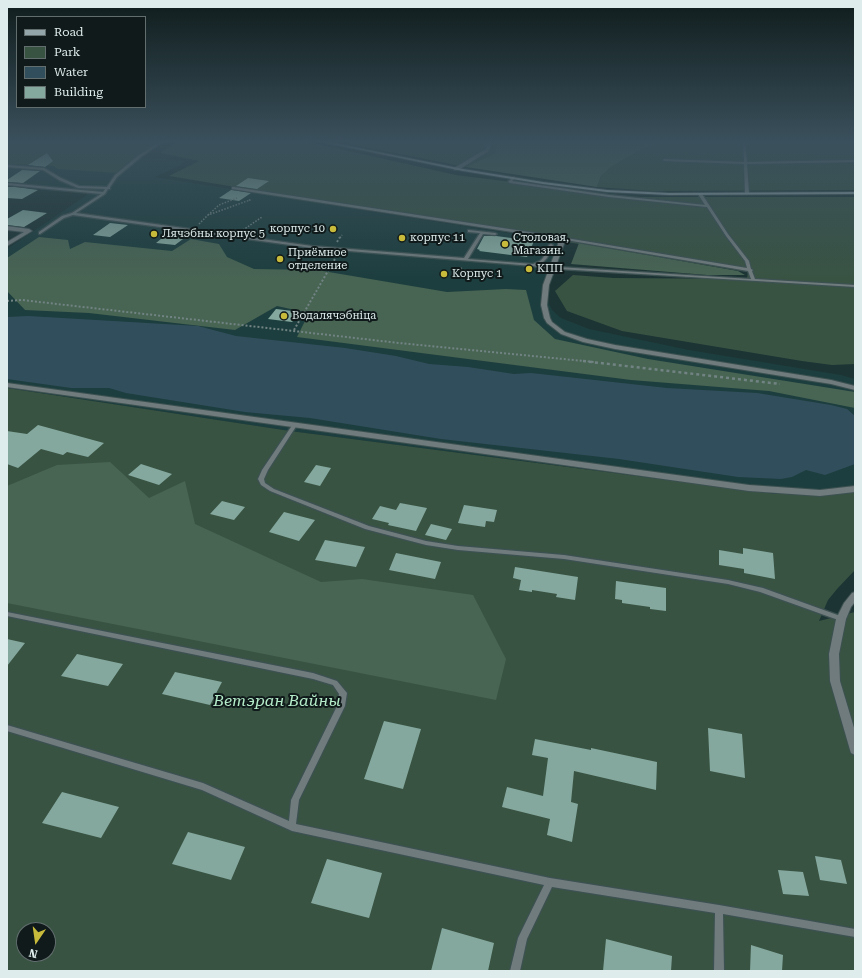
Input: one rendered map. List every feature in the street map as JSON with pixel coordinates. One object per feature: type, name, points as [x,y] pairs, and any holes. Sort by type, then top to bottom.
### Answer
[{"type":"street","points":[[575,187],[607,191],[700,194],[855,193]]},
{"type":"street","points":[[234,188],[560,238],[561,244],[544,294],[544,305],[547,318],[555,327],[573,337],[615,347],[831,382],[855,388]]},
{"type":"street","points":[[7,228],[29,231],[7,244]]},
{"type":"street","points":[[7,385],[749,488],[820,493],[855,489]]},
{"type":"street","points":[[855,595],[847,605],[841,618],[834,654],[836,681],[855,750]]},
{"type":"lane","points":[[35,187],[104,193]]},
{"type":"lane","points":[[89,187],[109,188]]},
{"type":"lane","points":[[542,187],[608,196],[708,206]]},
{"type":"lane","points":[[747,187],[747,193]]},
{"type":"lane","points":[[40,233],[63,217],[73,214],[109,188]]},
{"type":"lane","points":[[700,194],[747,261],[753,280]]},
{"type":"lane","points":[[73,214],[233,237],[340,250],[552,267],[855,286]]},
{"type":"lane","points":[[469,231],[495,234]]},
{"type":"lane","points":[[465,260],[482,233]]},
{"type":"lane","points":[[560,238],[751,270]]},
{"type":"lane","points":[[533,265],[541,262],[545,258],[550,245]]},
{"type":"lane","points":[[295,425],[265,470],[261,479],[263,484],[272,490],[367,528],[426,543],[458,548],[564,557],[728,582],[780,596],[841,618]]},
{"type":"lane","points":[[7,614],[313,676],[335,683],[343,693],[341,706],[295,800],[292,827]]},
{"type":"lane","points":[[7,728],[203,787],[292,827],[550,882],[719,909],[855,933]]},
{"type":"lane","points":[[515,971],[523,938],[550,882]]},
{"type":"lane","points":[[719,909],[719,971]]},
{"type":"path","points":[[191,231],[218,205],[229,202],[234,198],[250,200],[208,215]]},
{"type":"path","points":[[233,237],[262,217]]},
{"type":"path","points":[[294,330],[340,250]]},
{"type":"path","points":[[7,301],[22,300],[399,343],[602,363],[785,385]]},
{"type":"shaded area","points":[[46,187],[216,187],[545,239],[557,244],[551,263],[561,268],[555,273],[546,297],[552,310],[561,318],[589,329],[689,350],[841,375],[855,379],[855,485],[822,492],[776,494],[290,431],[7,388],[7,249],[93,191]]},
{"type":"green space","points":[[233,187],[549,187],[632,197],[855,197],[855,364],[832,365],[802,361],[622,331],[567,311],[555,291],[573,275],[613,278],[747,279],[748,272]]},
{"type":"green space","points":[[597,187],[855,187],[855,190],[652,191]]},
{"type":"green space","points":[[39,237],[68,240],[70,249],[85,242],[172,251],[191,239],[219,244],[227,257],[254,269],[317,270],[447,292],[506,289],[526,290],[534,320],[555,339],[648,359],[855,392],[855,408],[769,391],[631,380],[297,337],[309,313],[277,306],[235,330],[89,313],[25,310],[7,291],[7,258]]},
{"type":"green space","points":[[579,243],[738,271],[745,275],[707,275],[571,264]]},
{"type":"green space","name":"Ветэран Вайны","points":[[7,388],[290,431],[776,494],[822,492],[855,485],[855,570],[828,600],[819,621],[855,612],[855,971],[7,971]]},
{"type":"green space","points":[[110,462],[149,498],[185,481],[195,524],[321,582],[362,579],[473,595],[506,659],[496,700],[7,603],[7,486],[57,465]]},
{"type":"water","points":[[28,316],[198,326],[236,336],[345,348],[396,356],[429,364],[468,367],[514,374],[531,373],[667,388],[757,393],[831,405],[847,409],[855,416],[855,464],[825,475],[806,470],[792,477],[781,479],[738,477],[619,459],[441,439],[310,418],[245,412],[126,393],[109,388],[71,388],[7,379],[7,317]]},
{"type":"building","points":[[7,187],[38,190],[22,199],[7,198]]},
{"type":"building","points":[[240,187],[261,187],[257,189]]},
{"type":"building","points":[[231,190],[251,193],[239,201],[219,198]]},
{"type":"building","points":[[23,210],[47,213],[24,227],[7,225],[7,219]]},
{"type":"building","points":[[110,223],[128,225],[110,237],[93,235]]},
{"type":"building","points":[[172,230],[191,233],[175,245],[156,243]]},
{"type":"building","name":"Столовая, Магазин.","points":[[484,236],[534,241],[527,257],[479,251],[480,250],[477,249]]},
{"type":"building","name":"Водалячэбніца","points":[[276,309],[301,312],[292,322],[268,319]]},
{"type":"building","points":[[38,425],[104,443],[88,457],[67,452],[63,455],[41,449],[18,468],[7,464],[7,431],[27,434]]},
{"type":"building","points":[[141,464],[172,474],[159,485],[128,475]]},
{"type":"building","points":[[316,465],[331,468],[320,486],[304,482]]},
{"type":"building","points":[[222,501],[245,507],[234,520],[210,514]]},
{"type":"building","points":[[400,503],[427,508],[416,531],[388,525],[389,523],[372,519],[380,506],[396,510]]},
{"type":"building","points":[[464,505],[497,510],[494,522],[486,521],[485,527],[458,523]]},
{"type":"building","points":[[284,512],[315,520],[299,541],[269,532]]},
{"type":"building","points":[[431,524],[452,529],[446,540],[425,535]]},
{"type":"building","points":[[325,540],[365,547],[356,567],[315,560]]},
{"type":"building","points":[[743,548],[773,553],[775,579],[744,573],[744,569],[719,565],[719,550],[743,554]]},
{"type":"building","points":[[396,553],[441,562],[435,579],[389,570]]},
{"type":"building","points":[[515,567],[578,577],[575,600],[556,597],[557,594],[532,590],[532,592],[519,590],[521,580],[513,578]]},
{"type":"building","points":[[616,581],[666,588],[666,611],[622,603],[622,600],[615,599]]},
{"type":"building","points":[[7,639],[25,643],[7,666]]},
{"type":"building","points":[[77,654],[123,664],[108,686],[61,676]]},
{"type":"building","points":[[175,672],[222,682],[210,705],[162,694]]},
{"type":"building","points":[[384,721],[421,729],[403,789],[364,779]]},
{"type":"building","points":[[708,728],[742,734],[745,778],[710,771]]},
{"type":"building","points":[[535,739],[591,750],[591,748],[657,762],[656,790],[574,771],[571,802],[578,804],[572,842],[547,835],[550,819],[502,807],[507,787],[543,796],[548,758],[532,755]]},
{"type":"building","points":[[62,792],[119,807],[101,838],[42,823]]},
{"type":"building","points":[[188,832],[245,847],[231,880],[172,864]]},
{"type":"building","points":[[815,856],[841,860],[847,884],[820,880]]},
{"type":"building","points":[[327,859],[382,873],[369,918],[311,903]]},
{"type":"building","points":[[778,870],[803,872],[809,896],[783,894]]},
{"type":"building","points":[[442,928],[494,943],[488,971],[431,971]]},
{"type":"building","points":[[606,939],[672,956],[671,971],[603,971]]},
{"type":"building","points":[[751,945],[783,955],[782,971],[750,971]]},
{"type":"place","name":"корпус 10","points":[[333,229]]},
{"type":"place","name":"Лячэбны корпус 5","points":[[154,234]]},
{"type":"place","name":"корпус 11","points":[[402,238]]},
{"type":"place","name":"Столовая, Магазин.","points":[[505,244]]},
{"type":"place","name":"Приёмное отделение","points":[[280,259]]},
{"type":"place","name":"КПП","points":[[529,269]]},
{"type":"place","name":"Корпус 1","points":[[444,274]]},
{"type":"place","name":"Водалячэбніца","points":[[284,316]]}]
